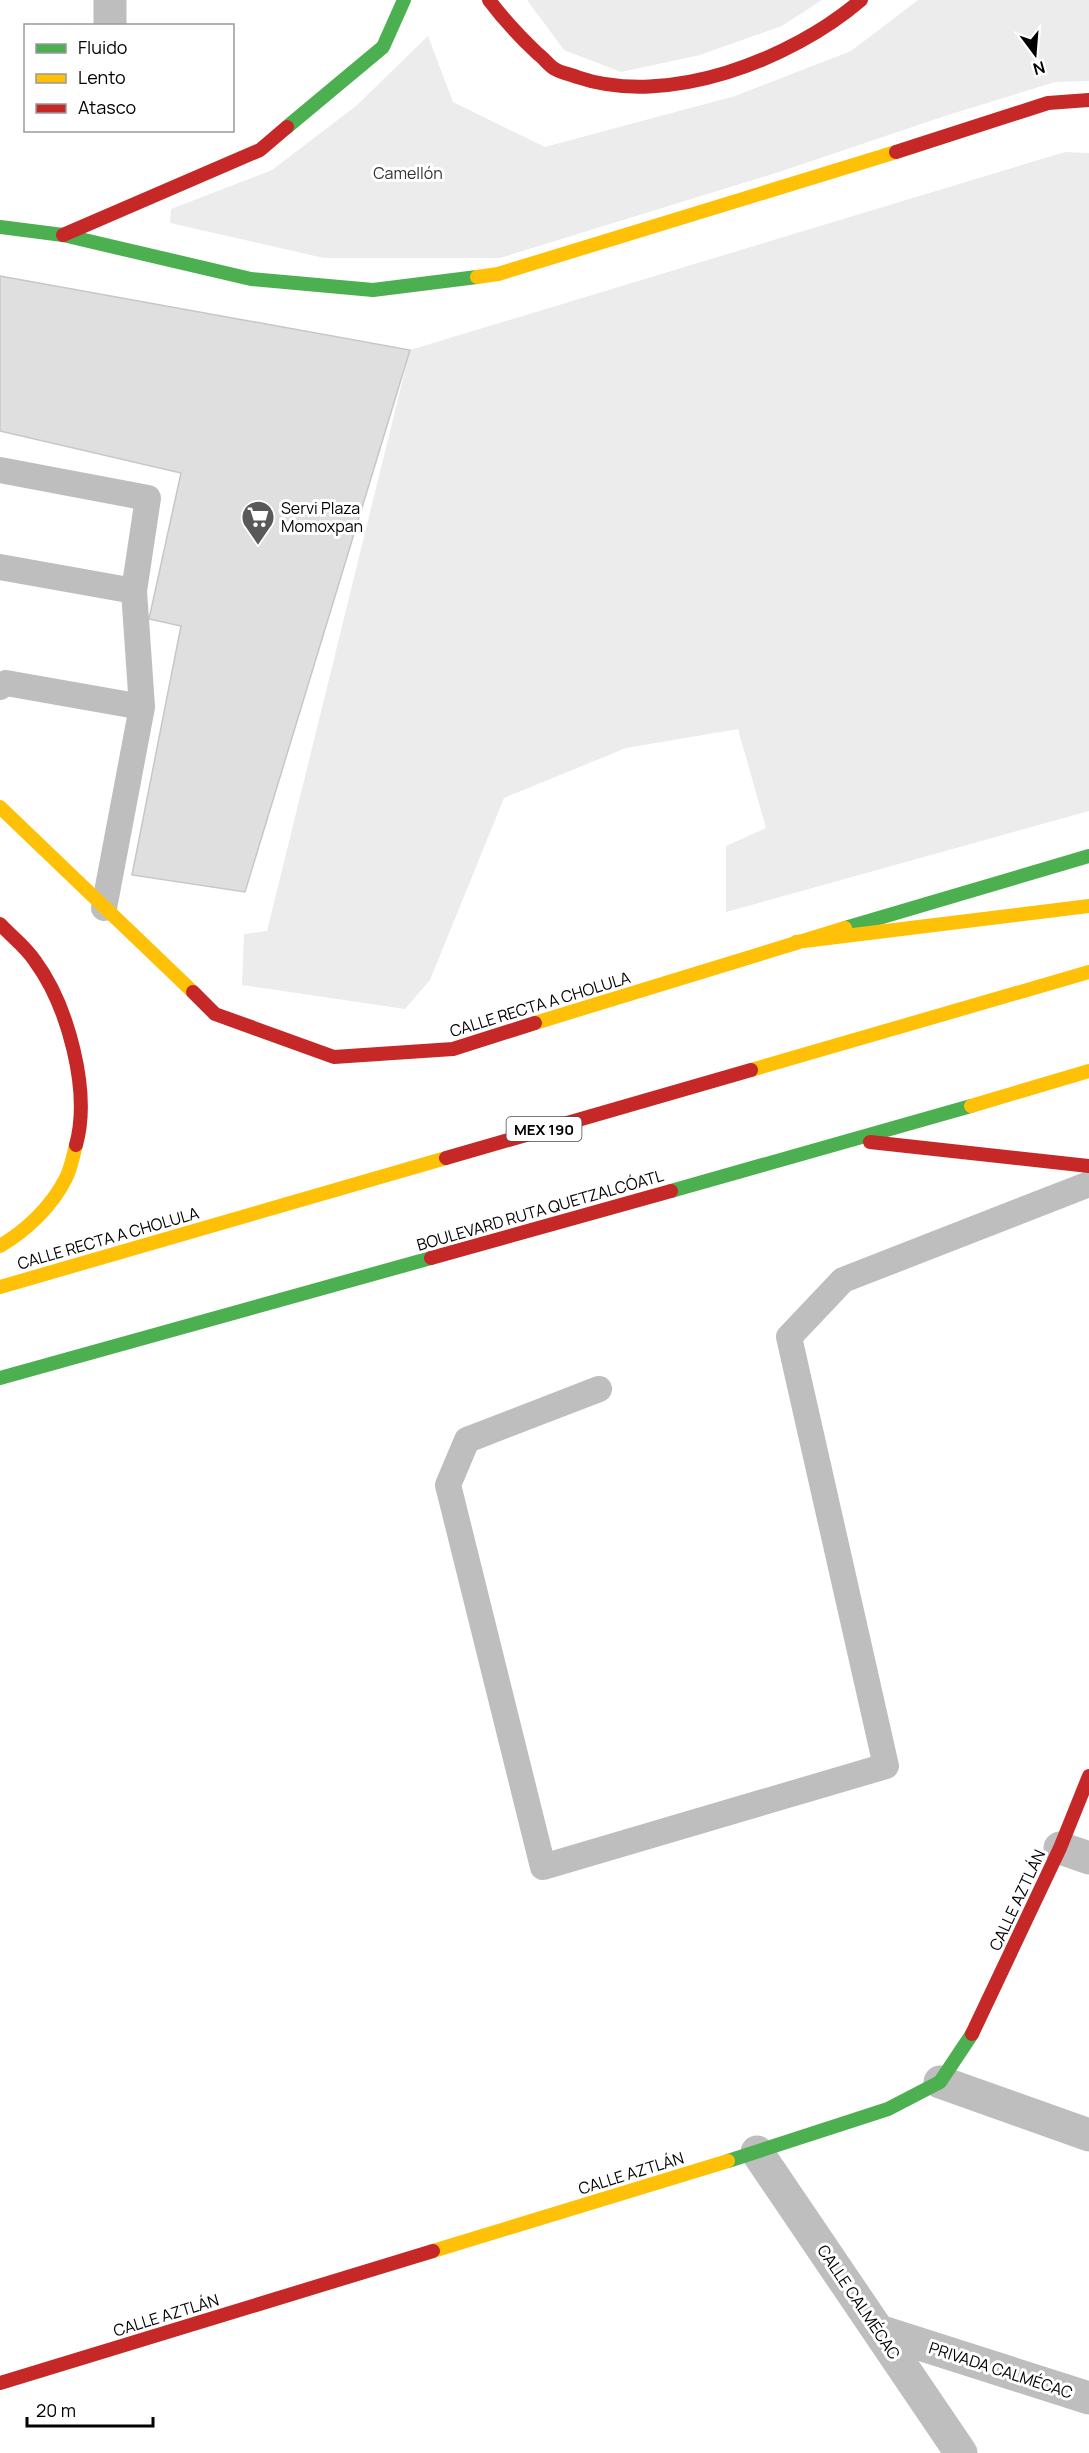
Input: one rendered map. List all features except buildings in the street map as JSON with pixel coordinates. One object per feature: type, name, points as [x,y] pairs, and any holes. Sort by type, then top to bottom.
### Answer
[{"type":"main road","points":[[63,235],[260,150],[383,47],[404,0]]},
{"type":"main road","points":[[489,0],[512,29],[555,69],[595,83],[632,88],[673,85],[719,74],[768,57],[831,24],[861,0]]},
{"type":"main road","points":[[0,228],[63,235],[251,279],[373,291],[498,274],[789,186],[1048,103],[1089,100]]},
{"type":"main road","name":"CALLE RECTA A CHOLULA","points":[[0,807],[214,1014],[334,1057],[453,1049],[796,942],[1089,856]]},
{"type":"main road","points":[[796,942],[1089,906]]},
{"type":"main road","points":[[0,924],[35,960],[62,1010],[79,1078],[80,1131],[67,1177],[45,1209],[18,1235],[0,1246]]},
{"type":"main road","name":"CALLE RECTA A CHOLULA","points":[[0,1287],[1089,972]]},
{"type":"main road","name":"BOULEVARD RUTA QUETZALCÓATL","points":[[0,1378],[853,1140],[1089,1071]]},
{"type":"main road","points":[[853,1140],[1089,1166]]},
{"type":"main road","name":"CALLE AZTLÁN","points":[[0,2383],[757,2152],[888,2109],[940,2082],[972,2037],[1074,1853],[1089,1776]]},
{"type":"street","points":[[110,0],[110,24]]},
{"type":"street","points":[[940,2082],[1089,2135]]},
{"type":"street","name":"CALLE CALMÉCAC","points":[[757,2152],[961,2453]]},
{"type":"street","name":"PRIVADA CALMÉCAC","points":[[879,2331],[1089,2398]]},
{"type":"lane","points":[[0,470],[148,498],[134,591],[142,707],[104,908]]},
{"type":"lane","points":[[0,567],[134,591]]},
{"type":"lane","points":[[0,687],[6,682],[142,707]]},
{"type":"lane","points":[[599,1389],[467,1440],[448,1485],[543,1867],[886,1766],[789,1337],[843,1280],[1089,1184]]},
{"type":"green space","points":[[527,0],[822,0],[782,26],[700,55],[621,72],[564,50]]},
{"type":"green space","name":"Camellón","points":[[918,0],[1089,0],[1089,81],[1055,82],[782,171],[500,258],[324,258],[170,223],[171,209],[272,170],[356,106],[428,36],[453,102],[545,147],[735,96],[851,51]]},
{"type":"green space","points":[[1065,152],[1089,153],[1089,811],[726,912],[726,846],[766,828],[738,729],[626,748],[504,798],[430,980],[405,1009],[242,985],[244,934],[267,931],[410,350]]},
{"type":"traffic: fast","points":[[287,127],[383,47],[404,0]]},
{"type":"traffic: fast","points":[[0,227],[63,235],[251,279],[373,290],[477,277]]},
{"type":"traffic: fast","points":[[845,928],[1089,856]]},
{"type":"traffic: fast","points":[[671,1191],[971,1106]]},
{"type":"traffic: fast","points":[[0,1378],[431,1258]]},
{"type":"traffic: fast","points":[[728,2161],[888,2109],[940,2082],[972,2034]]},
{"type":"traffic: slow","points":[[477,277],[498,274],[896,152]]},
{"type":"traffic: slow","points":[[0,807],[193,992]]},
{"type":"traffic: slow","points":[[796,942],[1089,906]]},
{"type":"traffic: slow","points":[[535,1023],[845,928]]},
{"type":"traffic: slow","points":[[751,1070],[1089,972]]},
{"type":"traffic: slow","points":[[971,1106],[1089,1071]]},
{"type":"traffic: slow","points":[[0,1246],[20,1233],[54,1198],[68,1174],[76,1145]]},
{"type":"traffic: slow","points":[[0,1287],[446,1158]]},
{"type":"traffic: slow","points":[[433,2251],[728,2161]]},
{"type":"traffic: jam","points":[[489,0],[519,35],[557,70],[612,85],[650,86],[688,82],[726,73],[764,59],[800,42],[861,0]]},
{"type":"traffic: jam","points":[[896,152],[1048,103],[1089,100]]},
{"type":"traffic: jam","points":[[63,235],[260,150],[287,127]]},
{"type":"traffic: jam","points":[[0,924],[35,961],[47,980],[66,1025],[74,1050],[81,1100],[76,1145]]},
{"type":"traffic: jam","points":[[193,992],[215,1014],[334,1057],[453,1049],[535,1023]]},
{"type":"traffic: jam","points":[[446,1158],[751,1070]]},
{"type":"traffic: jam","points":[[870,1142],[1089,1166]]},
{"type":"traffic: jam","points":[[431,1258],[671,1191]]},
{"type":"traffic: jam","points":[[972,2034],[1060,1848],[1089,1776]]},
{"type":"traffic: jam","points":[[0,2383],[433,2251]]},
{"type":"place","name":"Servi Plaza Momoxpan","points":[[258,546]]}]
